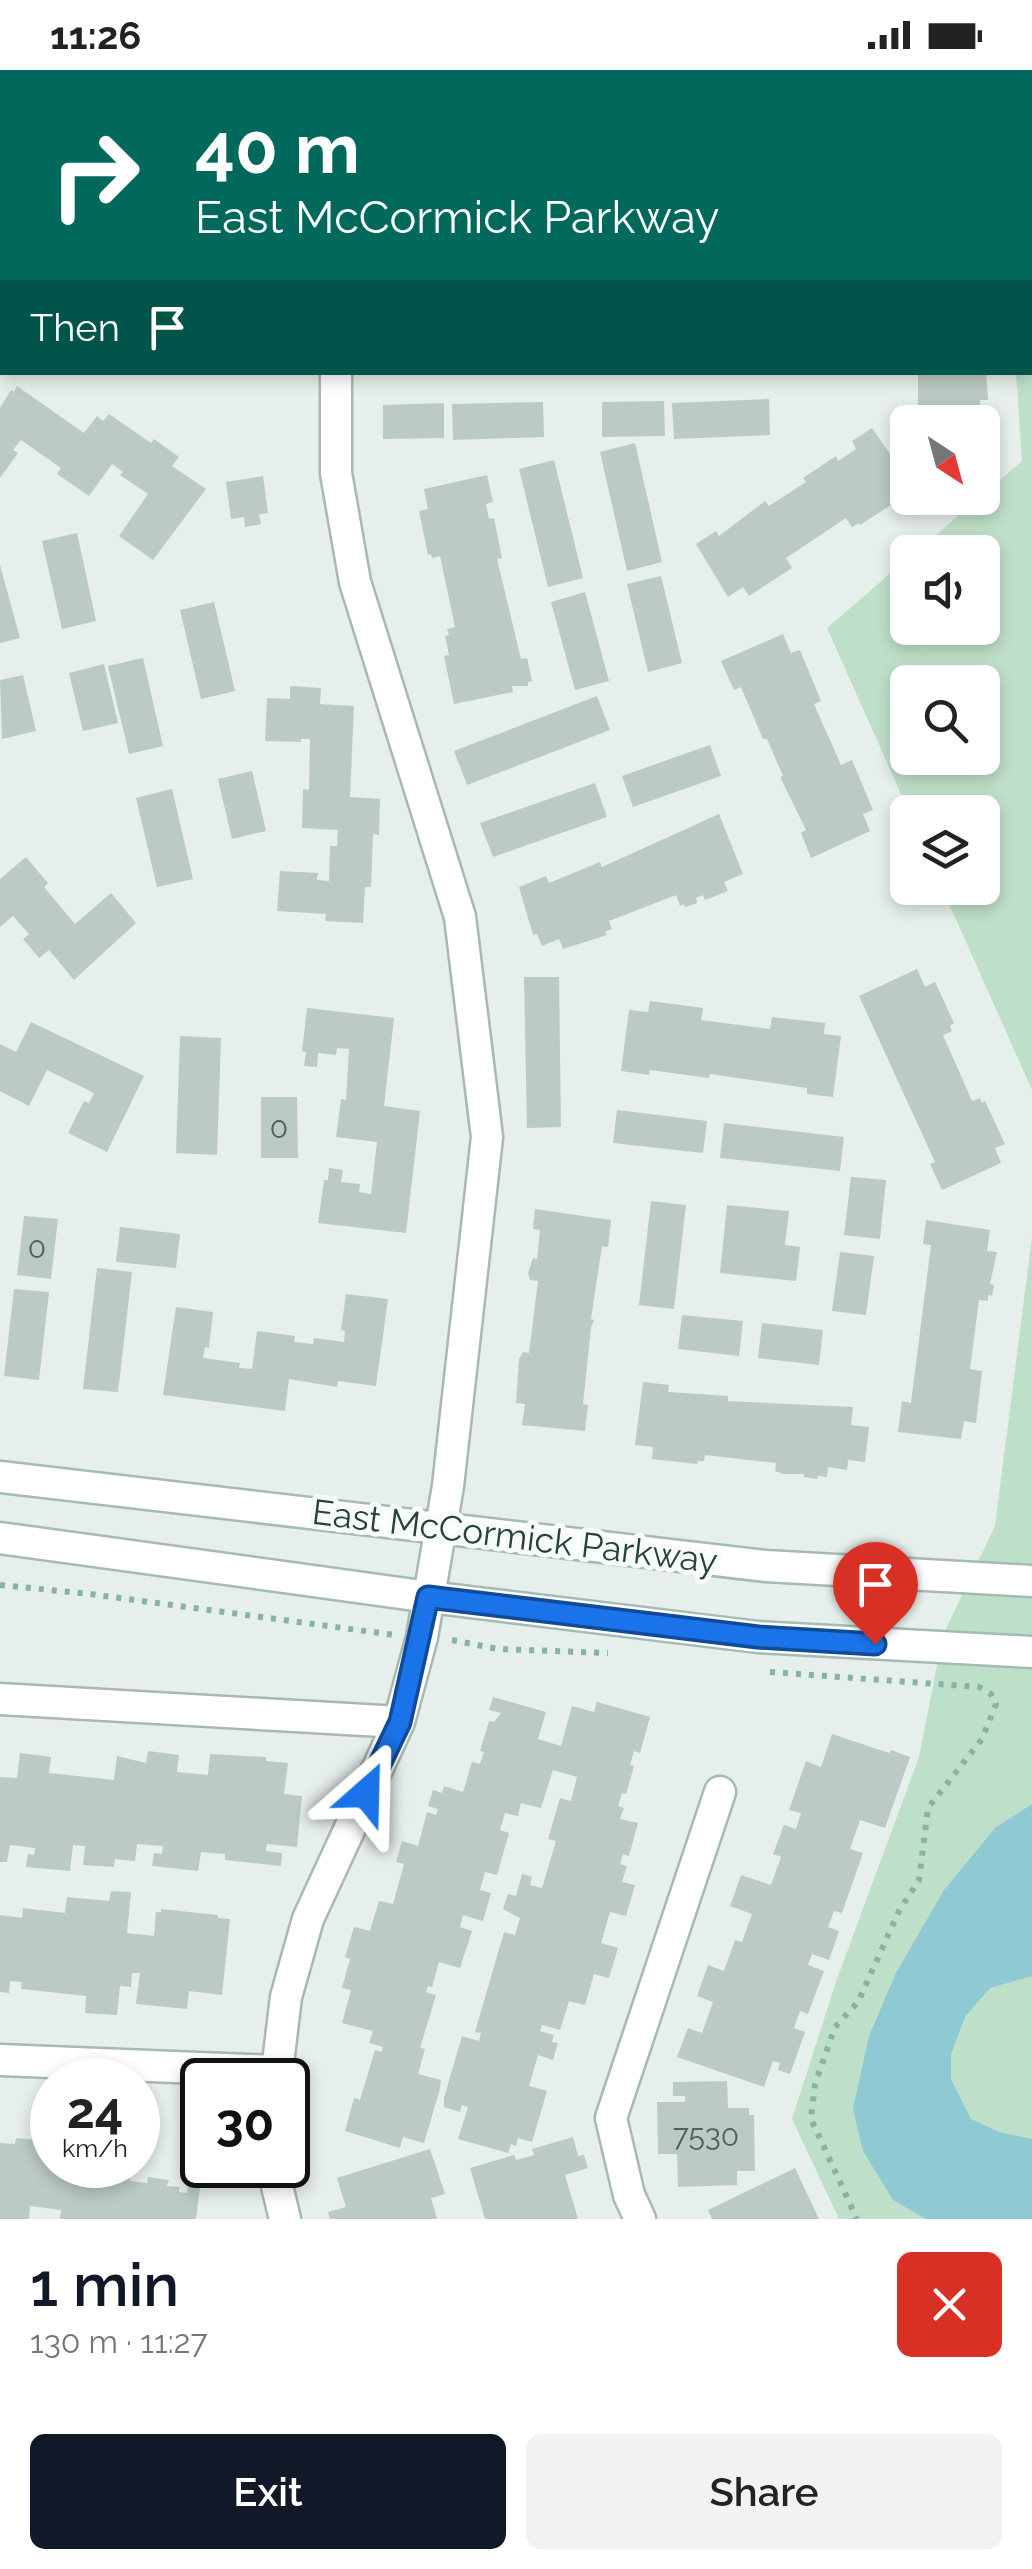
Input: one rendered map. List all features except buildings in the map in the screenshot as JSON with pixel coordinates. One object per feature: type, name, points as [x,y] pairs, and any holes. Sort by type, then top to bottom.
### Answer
[{"type":"street","points":[[278,2058],[286,1997],[308,1919],[400,1722],[442,1527],[487,1137],[460,917],[355,582],[336,473],[336,375]]},
{"type":"street","name":"East McCormick Parkway","points":[[0,1477],[766,1566],[1032,1581]]},
{"type":"street","name":"East McCormick Parkway","points":[[0,1538],[428,1597],[758,1637],[1032,1652]]},
{"type":"street","points":[[0,1698],[400,1722]]},
{"type":"street","points":[[640,2219],[629,2196],[612,2118],[720,1792]]},
{"type":"street","points":[[0,2060],[180,2070]]},
{"type":"street","points":[[277,2188],[285,2219]]},
{"type":"path","points":[[0,1585],[386,1634]]},
{"type":"path","points":[[857,2219],[811,2119],[815,2084],[835,2028],[858,2002],[899,1911],[919,1880],[928,1808],[982,1738],[996,1704],[991,1694],[979,1687],[918,1684]]},
{"type":"green space","points":[[1016,375],[1032,375],[1032,1090],[950,905],[1000,905],[1000,795],[901,795],[893,775],[1000,775],[1000,665],[890,665],[890,769],[827,628],[890,574],[890,645],[1000,645],[1000,535],[936,535],[959,515],[1000,515],[1000,480],[1022,461]]},
{"type":"green space","points":[[1032,1237],[1032,2219],[839,2219],[792,2119],[837,1979],[919,1757],[943,1635],[995,1526]]},
{"type":"water","points":[[1032,1804],[1032,1976],[990,1988],[965,2017],[951,2054],[951,2079],[971,2119],[999,2132],[1032,2139],[1032,2219],[926,2219],[893,2200],[863,2151],[853,2109],[869,2036],[896,1973],[944,1890],[996,1827]]},
{"type":"route","points":[[366,1793],[400,1722],[428,1597],[758,1637],[875,1644]]}]
